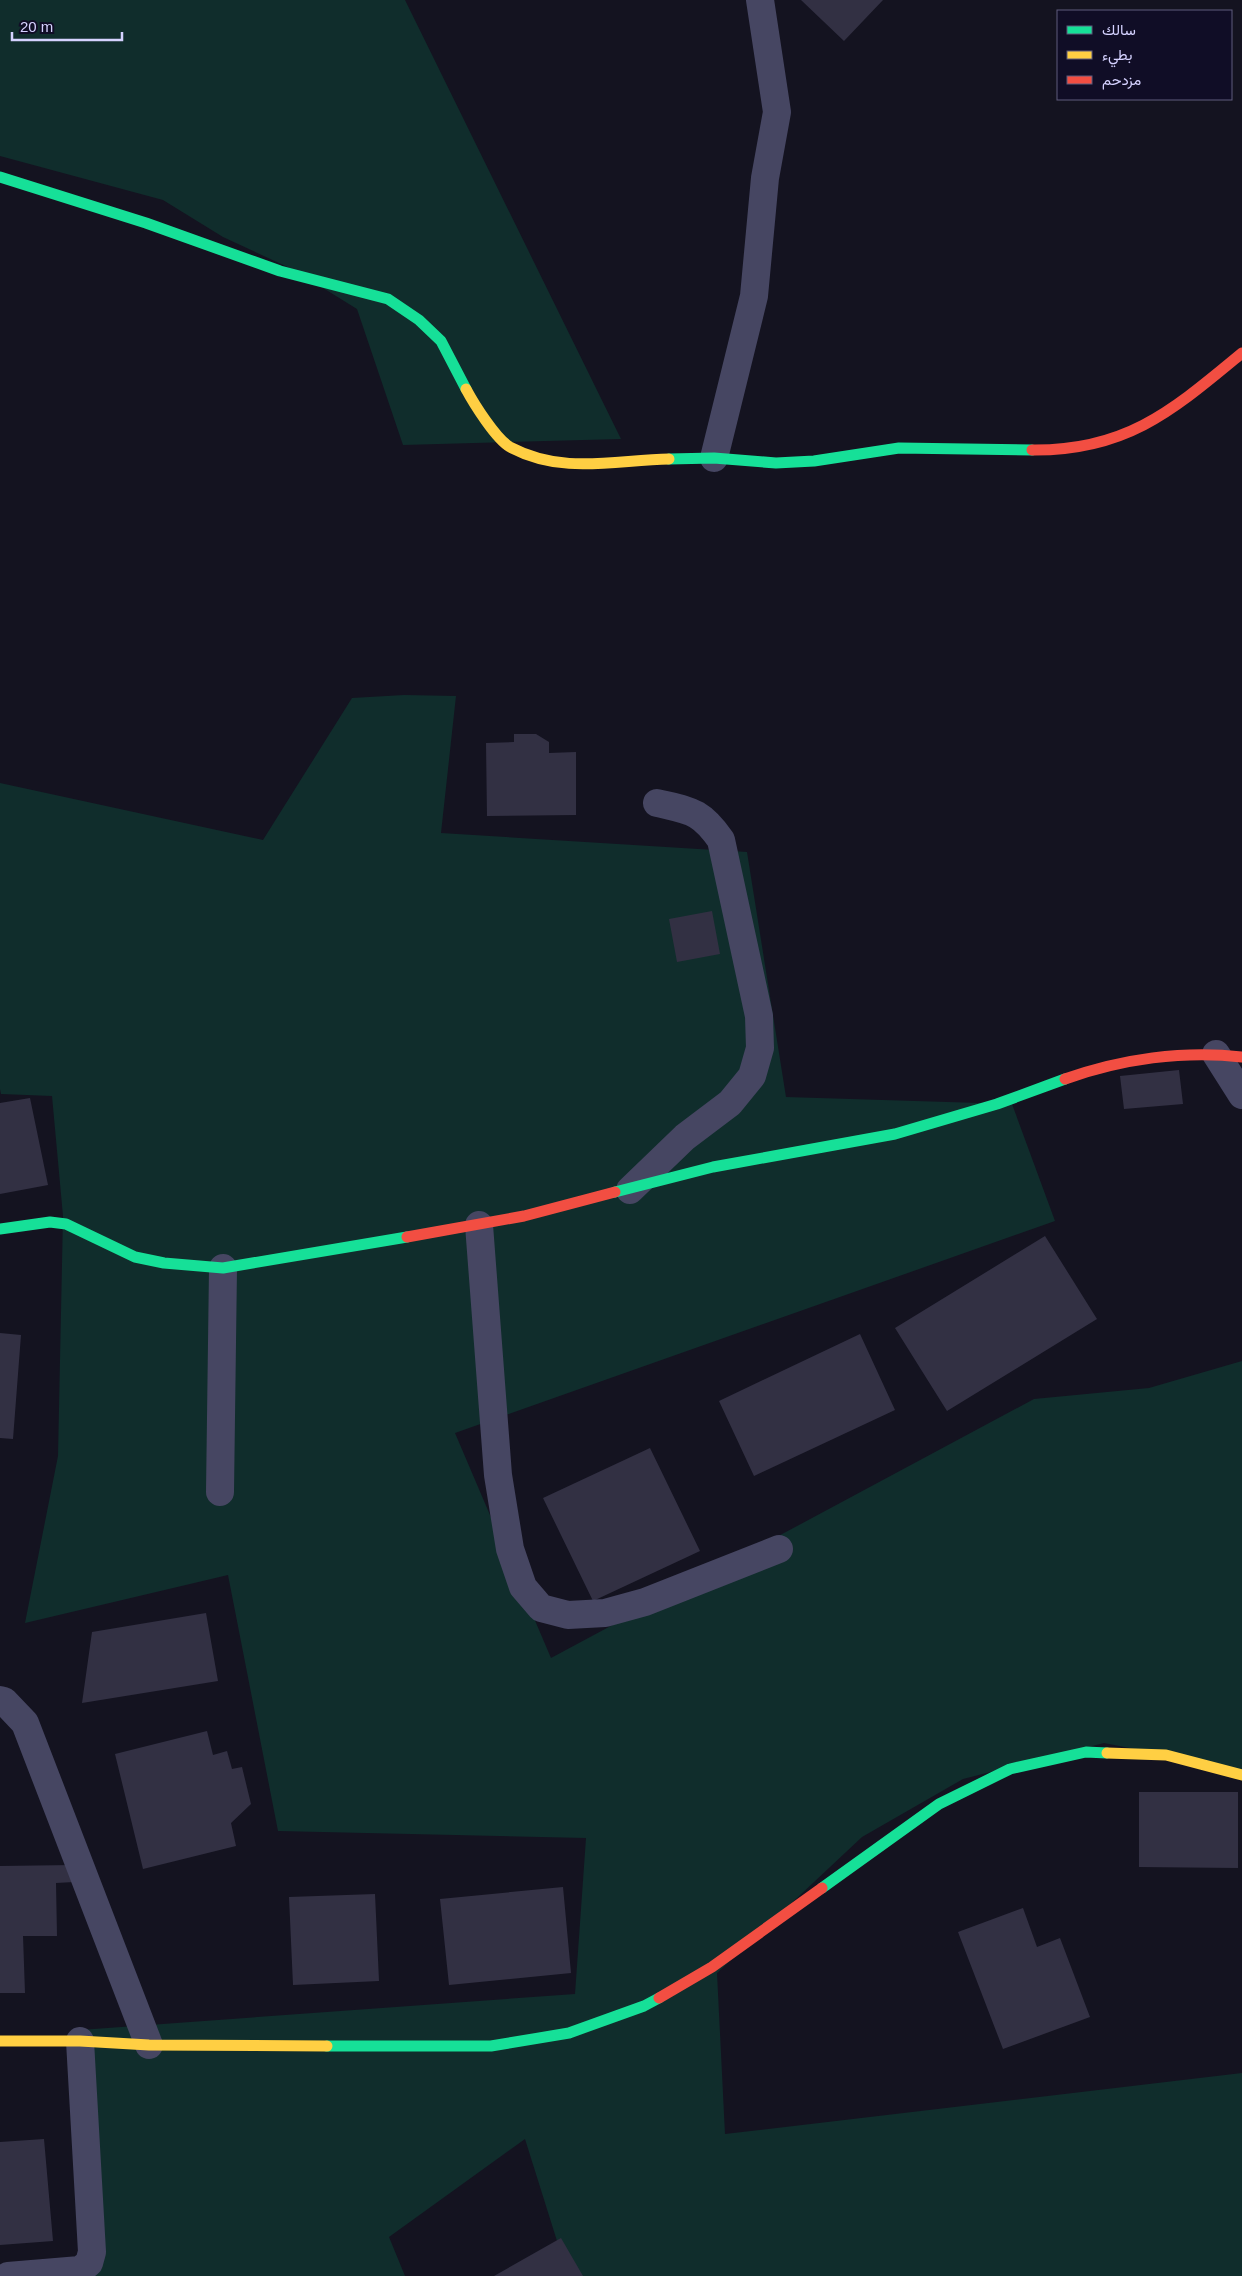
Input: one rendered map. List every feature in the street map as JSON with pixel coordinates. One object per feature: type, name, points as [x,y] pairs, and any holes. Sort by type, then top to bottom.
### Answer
[{"type":"street","points":[[714,458],[754,296],[765,178],[777,112],[760,0]]},
{"type":"street","points":[[0,177],[146,223],[280,271],[388,299],[419,320],[441,341],[468,392],[487,422],[509,446],[554,463],[608,464],[658,459],[714,458],[776,463],[814,461],[899,448],[1040,450],[1093,444],[1126,434],[1152,422],[1185,400],[1242,353]]},
{"type":"street","points":[[630,1190],[685,1137],[730,1103],[752,1076],[760,1048],[759,1016],[721,840],[709,822],[692,812],[656,802]]},
{"type":"street","points":[[0,1229],[50,1222],[66,1224],[84,1231],[134,1257],[164,1263],[223,1268],[479,1225],[630,1190],[713,1167],[895,1134],[997,1104],[1089,1072],[1144,1059],[1229,1055],[1242,1095]]},
{"type":"street","points":[[479,1225],[498,1475],[510,1549],[523,1587],[541,1608],[568,1616],[605,1613],[645,1602],[779,1548]]},
{"type":"street","points":[[220,1492],[223,1268]]},
{"type":"street","points":[[0,1700],[4,1701],[25,1723],[149,2045]]},
{"type":"street","points":[[0,2041],[80,2041],[149,2045],[491,2046],[569,2033],[644,2006],[712,1967],[939,1804],[1010,1769],[1086,1752],[1166,1755],[1242,1775]]},
{"type":"street","points":[[8,2276],[80,2270],[89,2263],[92,2252],[80,2041]]},
{"type":"green space","points":[[0,0],[405,0],[621,439],[403,445],[357,309],[294,270],[223,237],[163,200],[0,156]]},
{"type":"green space","points":[[404,695],[456,696],[441,833],[747,852],[786,1097],[1012,1104],[1055,1221],[455,1433],[551,1658],[1034,1399],[1149,1388],[1242,1361],[1242,1770],[1104,1743],[963,1779],[862,1837],[717,1973],[725,2134],[1242,2073],[1242,2276],[568,2276],[525,2139],[389,2237],[405,2276],[0,2276],[101,2264],[80,2030],[575,1994],[586,1838],[278,1831],[228,1575],[25,1623],[58,1456],[63,1216],[52,1096],[1,1094],[0,1089],[0,783],[263,840],[352,698]]},
{"type":"building","points":[[801,0],[883,0],[844,41]]},
{"type":"building","points":[[514,734],[536,734],[549,742],[549,753],[576,752],[576,815],[487,816],[486,743],[514,742]]},
{"type":"building","points":[[712,911],[720,954],[677,962],[669,919]]},
{"type":"building","points":[[1179,1070],[1183,1104],[1124,1109],[1120,1076]]},
{"type":"building","points":[[30,1098],[48,1185],[0,1194],[0,1103]]},
{"type":"building","points":[[1045,1236],[1097,1319],[947,1411],[895,1328]]},
{"type":"building","points":[[0,1333],[21,1335],[13,1439],[0,1438]]},
{"type":"building","points":[[860,1334],[895,1410],[754,1476],[719,1401]]},
{"type":"building","points":[[650,1448],[700,1551],[593,1601],[543,1498]]},
{"type":"building","points":[[206,1613],[218,1681],[82,1703],[92,1632]]},
{"type":"building","points":[[207,1731],[213,1755],[227,1751],[232,1769],[242,1767],[251,1804],[231,1823],[236,1846],[143,1869],[115,1754]]},
{"type":"building","points":[[1139,1792],[1238,1792],[1238,1868],[1139,1867]]},
{"type":"building","points":[[74,1865],[74,1882],[56,1883],[57,1936],[23,1936],[25,1993],[0,1993],[0,1866]]},
{"type":"building","points":[[563,1887],[571,1973],[449,1985],[440,1899]]},
{"type":"building","points":[[375,1894],[379,1981],[293,1985],[289,1897]]},
{"type":"building","points":[[1023,1908],[1037,1947],[1060,1938],[1090,2017],[1003,2049],[958,1932]]},
{"type":"building","points":[[44,2139],[53,2241],[0,2245],[0,2142]]},
{"type":"building","points":[[561,2238],[583,2276],[494,2276]]},
{"type":"traffic: fast","points":[[0,177],[146,223],[280,271],[388,299],[419,320],[441,341],[466,389]]},
{"type":"traffic: fast","points":[[669,459],[714,458],[776,463],[814,461],[899,448],[1032,450]]},
{"type":"traffic: fast","points":[[615,1192],[713,1167],[895,1134],[997,1104],[1065,1079]]},
{"type":"traffic: fast","points":[[0,1229],[50,1222],[66,1224],[135,1257],[164,1263],[223,1268],[407,1237]]},
{"type":"traffic: fast","points":[[822,1888],[939,1804],[1010,1769],[1086,1752],[1107,1753]]},
{"type":"traffic: fast","points":[[327,2046],[491,2046],[569,2033],[644,2006],[659,1998]]},
{"type":"traffic: slow","points":[[466,389],[498,437],[510,447],[530,456],[549,461],[589,464],[669,459]]},
{"type":"traffic: slow","points":[[1107,1753],[1166,1755],[1242,1775]]},
{"type":"traffic: slow","points":[[0,2041],[80,2041],[149,2045],[327,2046]]},
{"type":"traffic: jam","points":[[1032,450],[1065,448],[1095,443],[1122,435],[1170,409],[1242,353]]},
{"type":"traffic: jam","points":[[1065,1079],[1108,1066],[1153,1058],[1198,1055],[1242,1057]]},
{"type":"traffic: jam","points":[[407,1237],[524,1216],[615,1192]]},
{"type":"traffic: jam","points":[[659,1998],[712,1967],[822,1888]]}]
